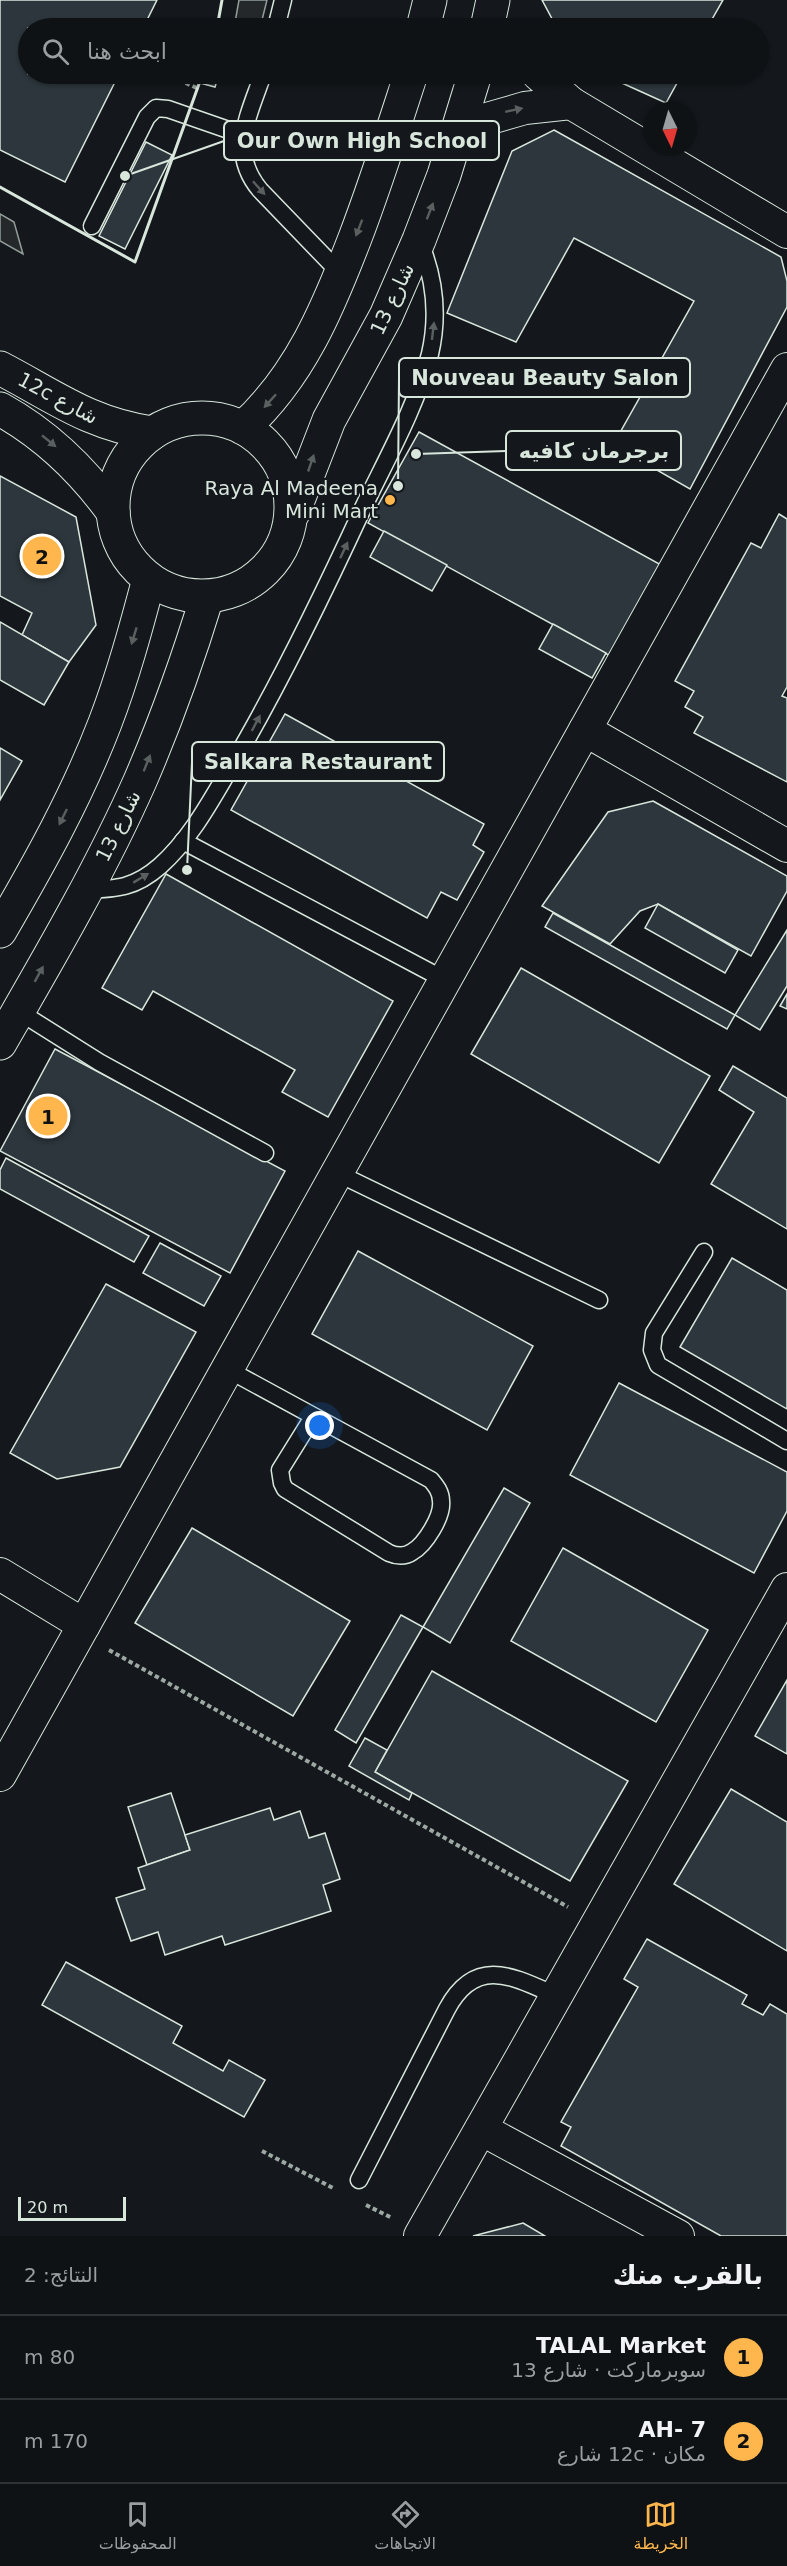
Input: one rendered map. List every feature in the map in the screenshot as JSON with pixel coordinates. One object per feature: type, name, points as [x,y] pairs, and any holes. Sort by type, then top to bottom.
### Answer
[{"type":"street","points":[[426,18],[430,0]]},
{"type":"street","points":[[243,428],[273,398],[302,358],[341,274],[379,174],[408,84]]},
{"type":"street","name":"شارع 13","points":[[291,518],[328,420],[386,316],[418,240],[472,84]]},
{"type":"street","points":[[549,84],[571,103],[787,232]]},
{"type":"street","points":[[459,127],[525,108],[571,103]]},
{"type":"street","name":"12c شارع","points":[[0,368],[85,415],[127,429],[152,433]]},
{"type":"street","points":[[0,1775],[787,369]]},
{"type":"street","name":"12c شارع","points":[[0,409],[38,432],[60,451],[94,487],[112,512]]},
{"type":"street","points":[[187,419],[225,421],[258,437],[281,465],[288,482],[291,518],[287,538],[278,556],[264,573],[247,585],[228,593],[207,597],[186,595],[166,589],[149,579],[134,566],[115,532],[112,512],[116,482],[122,468],[140,443],[152,433],[187,419]]},
{"type":"street","points":[[0,931],[41,859],[84,772],[121,676],[149,579]]},
{"type":"street","name":"شارع 13","points":[[0,1043],[85,890],[144,771],[188,658],[207,597]]},
{"type":"street","points":[[585,730],[787,846]]},
{"type":"street","points":[[0,1574],[82,1629]]},
{"type":"street","points":[[420,2236],[787,1589]]},
{"type":"street","points":[[481,2129],[678,2236]]},
{"type":"lane","points":[[278,18],[283,0]]},
{"type":"lane","points":[[260,84],[243,135],[245,165],[250,178],[341,274]]},
{"type":"lane","points":[[92,226],[147,117],[156,108],[168,109],[243,135]]},
{"type":"lane","points":[[85,890],[120,889],[141,880],[159,867],[183,841],[211,802],[257,721],[339,561],[410,409],[430,354],[435,308],[428,264],[418,240]]},
{"type":"lane","points":[[183,841],[445,980]]},
{"type":"lane","points":[[18,1011],[99,1062],[265,1153]]},
{"type":"lane","points":[[337,1173],[599,1300]]},
{"type":"lane","points":[[704,1252],[654,1333],[652,1350],[658,1365],[787,1441]]},
{"type":"lane","points":[[227,1370],[424,1476],[436,1486],[441,1500],[438,1516],[424,1541],[412,1552],[396,1556],[389,1553],[285,1489],[280,1470],[313,1417]]},
{"type":"lane","points":[[359,2180],[453,1997],[461,1988],[483,1976],[495,1974],[519,1979],[557,1996]]},
{"type":"path","points":[[189,84],[198,88]]},
{"type":"path","points":[[82,1629],[598,1923]]},
{"type":"shaded area","points":[[239,0],[267,0],[262,18],[236,18]]},
{"type":"shaded area","points":[[0,214],[14,222],[23,254],[0,241]]},
{"type":"building","points":[[0,0],[157,0],[148,18],[18,18],[18,84],[114,84],[65,182],[0,150]]},
{"type":"building","points":[[542,0],[723,0],[713,18],[552,18]]},
{"type":"building","points":[[624,84],[676,84],[667,102],[664,102]]},
{"type":"building","points":[[554,130],[781,257],[787,281],[787,307],[690,489],[613,445],[694,301],[574,238],[516,342],[447,313],[512,151]]},
{"type":"building","points":[[146,142],[172,155],[125,249],[99,236]]},
{"type":"building","points":[[419,432],[663,566],[612,657],[368,523]]},
{"type":"building","points":[[0,476],[76,517],[96,625],[69,662],[22,635],[32,613],[0,596]]},
{"type":"building","points":[[779,514],[787,519],[787,687],[782,696],[787,698],[787,782],[694,733],[703,717],[685,707],[694,691],[675,681],[751,543],[761,548]]},
{"type":"building","points":[[384,531],[447,565],[432,591],[370,557]]},
{"type":"building","points":[[0,622],[69,662],[44,705],[0,680]]},
{"type":"building","points":[[553,624],[606,653],[592,678],[539,649]]},
{"type":"building","points":[[285,714],[484,824],[473,845],[484,852],[457,900],[441,892],[427,918],[231,810]]},
{"type":"building","points":[[0,748],[22,761],[0,800]]},
{"type":"building","points":[[653,801],[787,876],[787,891],[751,956],[658,904],[640,911],[610,944],[542,906],[608,812]]},
{"type":"building","points":[[166,874],[393,1001],[328,1117],[282,1092],[295,1070],[153,991],[142,1010],[102,988]]},
{"type":"building","points":[[658,904],[738,950],[725,973],[645,928]]},
{"type":"building","points":[[553,913],[735,1015],[727,1029],[545,927]]},
{"type":"building","points":[[787,930],[787,986],[760,1030],[735,1015]]},
{"type":"building","points":[[521,968],[710,1076],[659,1163],[471,1054]]},
{"type":"building","points":[[787,994],[787,1009],[780,1006]]},
{"type":"building","points":[[55,1049],[285,1171],[230,1273],[0,1151]]},
{"type":"building","points":[[733,1066],[787,1098],[787,1229],[711,1184],[754,1112],[719,1090]]},
{"type":"building","points":[[6,1158],[149,1236],[134,1262],[0,1189],[0,1170]]},
{"type":"building","points":[[160,1243],[221,1276],[204,1306],[143,1273]]},
{"type":"building","points":[[358,1251],[533,1346],[487,1430],[312,1334]]},
{"type":"building","points":[[732,1258],[787,1290],[787,1409],[680,1347]]},
{"type":"building","points":[[106,1284],[196,1332],[120,1467],[57,1479],[10,1453]]},
{"type":"building","points":[[619,1383],[787,1472],[787,1511],[754,1573],[570,1475]]},
{"type":"building","points":[[504,1488],[530,1503],[450,1643],[423,1627]]},
{"type":"building","points":[[192,1528],[350,1621],[293,1716],[135,1623]]},
{"type":"building","points":[[563,1548],[708,1630],[656,1722],[511,1641]]},
{"type":"building","points":[[401,1615],[423,1627],[356,1743],[335,1730]]},
{"type":"building","points":[[432,1671],[628,1781],[570,1881],[375,1772]]},
{"type":"building","points":[[787,1680],[787,1754],[755,1736]]},
{"type":"building","points":[[365,1738],[387,1750],[375,1772],[412,1793],[409,1800],[349,1766]]},
{"type":"building","points":[[731,1789],[787,1822],[787,1951],[674,1884]]},
{"type":"building","points":[[171,1793],[190,1850],[147,1865],[128,1807]]},
{"type":"building","points":[[270,1808],[274,1820],[300,1811],[309,1838],[325,1833],[340,1879],[323,1885],[331,1911],[225,1945],[222,1936],[165,1955],[158,1932],[131,1941],[116,1898],[145,1889],[138,1868],[190,1850],[185,1835]]},
{"type":"building","points":[[647,1939],[747,1995],[742,2004],[763,2015],[770,2004],[787,2014],[787,2236],[721,2236],[561,2146],[571,2127],[561,2122],[638,1987],[624,1979]]},
{"type":"building","points":[[66,1962],[182,2026],[173,2043],[223,2071],[229,2060],[265,2080],[244,2117],[42,2005]]},
{"type":"building","points":[[523,2223],[545,2236],[473,2236]]},
{"type":"wall","points":[[219,18],[222,0]]},
{"type":"wall","points":[[0,187],[135,262],[199,84]]},
{"type":"place","name":"Our Own High School","points":[[125,176]]},
{"type":"place","name":"برجرمان كافيه","points":[[416,454]]},
{"type":"place","name":"Nouveau Beauty Salon","points":[[398,486]]},
{"type":"place","name":"Raya Al Madeena Mini Mart","points":[[390,500]]},
{"type":"place","name":"AH- 7","points":[[42,556]]},
{"type":"place","name":"Salkara Restaurant","points":[[187,870]]},
{"type":"place","name":"TALAL Market","points":[[48,1116]]}]
